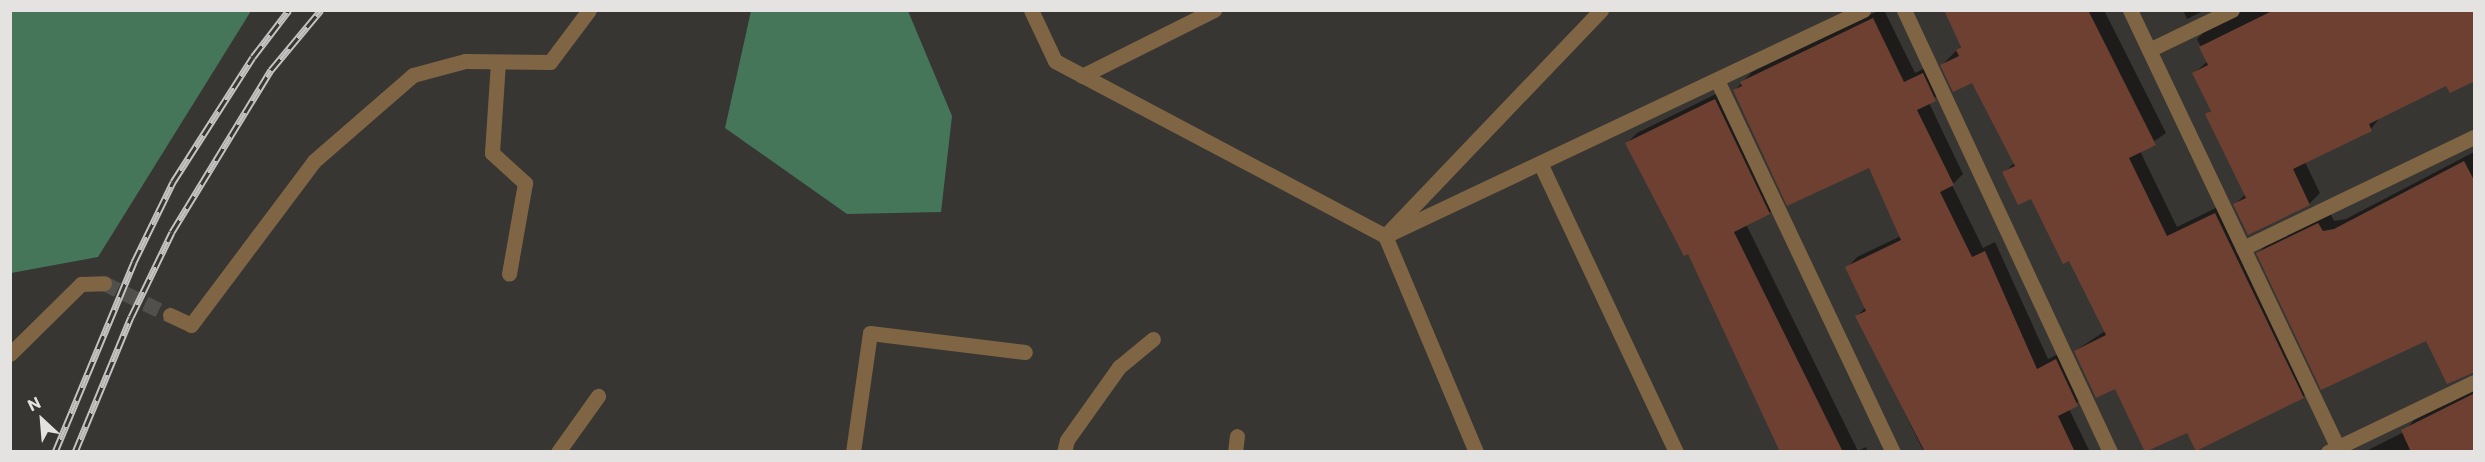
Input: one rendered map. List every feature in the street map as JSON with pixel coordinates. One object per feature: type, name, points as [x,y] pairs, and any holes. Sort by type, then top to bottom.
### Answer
[{"type":"street","points":[[170,315],[191,325],[314,161],[413,75],[465,61],[550,62],[589,10]]},
{"type":"street","points":[[1031,10],[1055,62],[1385,236],[1476,452]]},
{"type":"street","points":[[1082,76],[1214,10]]},
{"type":"street","points":[[1385,236],[1863,10]]},
{"type":"street","points":[[1904,10],[2110,452]]},
{"type":"street","points":[[2130,10],[2336,450],[2475,382]]},
{"type":"street","points":[[2149,50],[2232,10]]},
{"type":"street","points":[[1385,236],[1593,14]]},
{"type":"street","points":[[498,62],[492,153],[525,183],[509,274]]},
{"type":"street","points":[[1717,80],[1893,452]]},
{"type":"street","points":[[2243,248],[2475,137]]},
{"type":"street","points":[[1540,163],[1676,452]]},
{"type":"street","points":[[10,354],[81,284],[105,283]]},
{"type":"street","points":[[853,452],[870,333],[1024,352]]},
{"type":"street","points":[[1064,452],[1067,440],[1119,367],[1153,339]]},
{"type":"street","points":[[558,452],[598,396]]},
{"type":"street","points":[[1235,452],[1237,436]]},
{"type":"green space","points":[[11,11],[251,11],[98,257],[11,273]]},
{"type":"green space","points":[[751,11],[908,11],[952,116],[941,212],[847,214],[725,128]]},
{"type":"building","points":[[1944,10],[2088,10],[2156,145],[2129,158],[2167,236],[2215,213],[2304,398],[2196,451],[2187,433],[2145,452],[2115,389],[2096,398],[2074,351],[2106,335],[2069,261],[2063,264],[2031,199],[2018,205],[2002,172],[2015,166],[1972,83],[1953,92],[1940,65],[1959,56],[1956,50],[1961,47]]},
{"type":"building","points":[[2274,10],[2475,10],[2475,81],[2450,93],[2446,86],[2369,124],[2372,131],[2293,169],[2310,205],[2248,235],[2233,204],[2246,198],[2205,114],[2211,111],[2192,73],[2208,65],[2199,47]]},
{"type":"building","points":[[1873,18],[1904,82],[1923,73],[1936,101],[1917,110],[1954,185],[1940,192],[1972,257],[1985,251],[2037,369],[2056,359],[2078,406],[2058,416],[2075,452],[1925,452],[1855,316],[1866,311],[1845,267],[1901,240],[1869,168],[1787,206],[1733,90],[1742,86],[1740,82]]},
{"type":"building","points":[[1715,99],[1770,214],[1734,232],[1843,452],[1780,452],[1688,254],[1684,256],[1625,143]]},
{"type":"building","points":[[2464,161],[2475,182],[2475,372],[2447,384],[2426,341],[2321,390],[2256,253],[2318,223],[2323,231],[2334,229]]},
{"type":"building","points":[[2475,393],[2475,452],[2411,452],[2401,430]]},
{"type":"tunnel","points":[[104,283],[170,315]]},
{"type":"railway","points":[[55,452],[134,262],[173,182],[253,57],[289,10]]},
{"type":"railway","points":[[75,452],[131,317],[172,232],[271,70],[321,10]]}]
